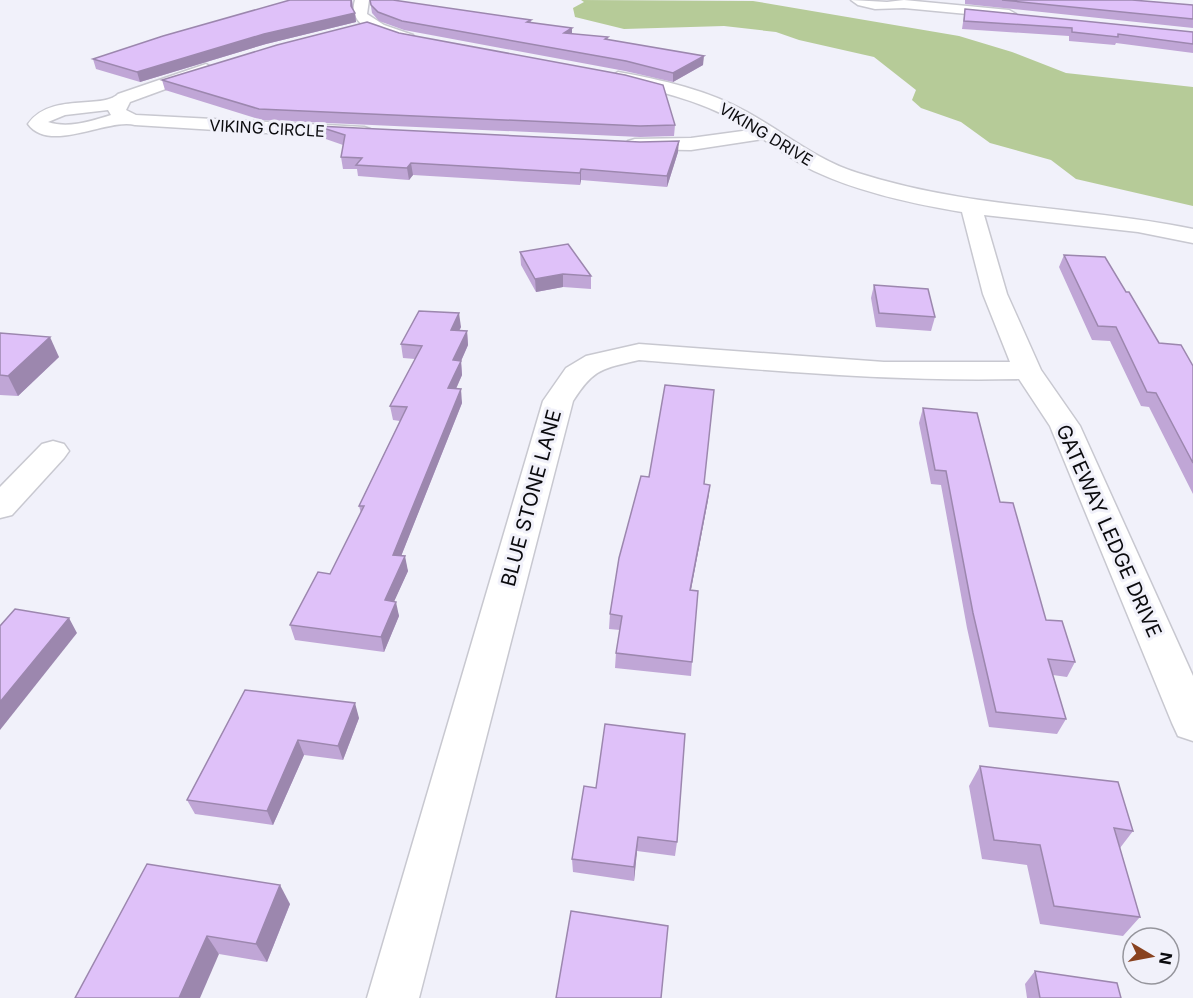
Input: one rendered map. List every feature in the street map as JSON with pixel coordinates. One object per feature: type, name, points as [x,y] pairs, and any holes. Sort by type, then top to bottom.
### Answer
[{"type":"street","points":[[362,0],[358,9],[362,27],[423,40]]},
{"type":"street","points":[[858,0],[878,5],[904,2],[1025,16]]},
{"type":"street","name":"VIKING CIRCLE","points":[[226,63],[124,98],[121,110],[144,121],[377,134]]},
{"type":"street","name":"VIKING DRIVE","points":[[603,74],[697,96],[733,112],[806,159],[841,175],[909,195],[971,207],[1101,219],[1193,236]]},
{"type":"street","points":[[618,145],[691,144],[764,133]]},
{"type":"street","name":"GATEWAY LEDGE DRIVE","points":[[971,207],[995,294],[1027,370],[1065,426],[1193,723]]},
{"type":"street","name":"BLUE STONE LANE","points":[[393,998],[558,401],[576,374],[597,362],[639,352],[884,370],[948,372],[1027,370]]},
{"type":"street","points":[[0,507],[52,452]]},
{"type":"green space","points":[[581,0],[753,1],[959,36],[1012,52],[1066,73],[1193,87],[1193,206],[1076,179],[1051,160],[990,143],[961,122],[921,108],[912,100],[916,90],[874,57],[799,40],[776,32],[724,26],[624,29],[575,17],[573,8],[584,2]]},
{"type":"building","points":[[290,0],[351,0],[355,13],[264,34],[137,72],[93,59],[163,36]]},
{"type":"building","points":[[370,0],[393,0],[531,20],[527,22],[572,28],[564,33],[608,37],[605,39],[704,56],[673,73],[626,61],[402,21],[378,12],[371,5]]},
{"type":"building","points":[[1002,0],[1132,0],[1193,5],[1193,19]]},
{"type":"building","points":[[965,9],[1193,32],[1193,44],[1118,34],[1118,37],[1072,32],[1072,28],[964,21]]},
{"type":"building","points":[[367,22],[399,33],[625,75],[663,85],[675,125],[640,126],[259,109],[162,80],[277,45]]},
{"type":"building","points":[[317,126],[640,142],[679,141],[667,176],[581,169],[580,173],[411,163],[407,168],[356,165],[362,158],[341,157],[345,135]]},
{"type":"building","points":[[568,244],[591,276],[563,274],[535,279],[520,252]]},
{"type":"building","points":[[1064,255],[1105,257],[1159,343],[1181,345],[1193,366],[1193,463],[1156,393],[1147,392],[1116,327],[1098,326]]},
{"type":"building","points":[[874,285],[928,289],[935,317],[879,313]]},
{"type":"building","points":[[419,311],[459,313],[451,330],[467,331],[453,360],[461,361],[448,388],[461,389],[393,555],[405,556],[385,600],[396,602],[381,637],[290,625],[318,572],[330,574],[364,506],[359,506],[407,407],[390,406],[422,346],[401,344]]},
{"type":"building","points":[[0,333],[50,337],[8,376],[0,375]]},
{"type":"building","points":[[665,385],[714,390],[704,484],[710,485],[690,590],[698,591],[692,662],[616,653],[622,616],[610,614],[619,558],[641,476],[649,477]]},
{"type":"building","points":[[923,408],[977,413],[1000,502],[1013,503],[1046,620],[1062,621],[1075,662],[1048,659],[1066,719],[996,712],[973,613],[946,471],[935,470]]},
{"type":"building","points":[[15,609],[69,618],[0,702],[0,626]]},
{"type":"building","points":[[245,690],[355,703],[338,746],[298,740],[267,811],[187,800]]},
{"type":"building","points":[[605,724],[685,734],[677,842],[638,837],[634,867],[572,859],[584,786],[596,788]]},
{"type":"building","points":[[980,766],[1118,782],[1133,831],[1114,828],[1140,917],[1054,906],[1040,845],[994,840]]},
{"type":"building","points":[[147,864],[280,885],[256,944],[207,936],[179,998],[75,998]]},
{"type":"building","points":[[571,911],[668,926],[661,998],[556,998]]},
{"type":"building","points":[[1035,971],[1117,983],[1121,998],[1040,998]]}]
